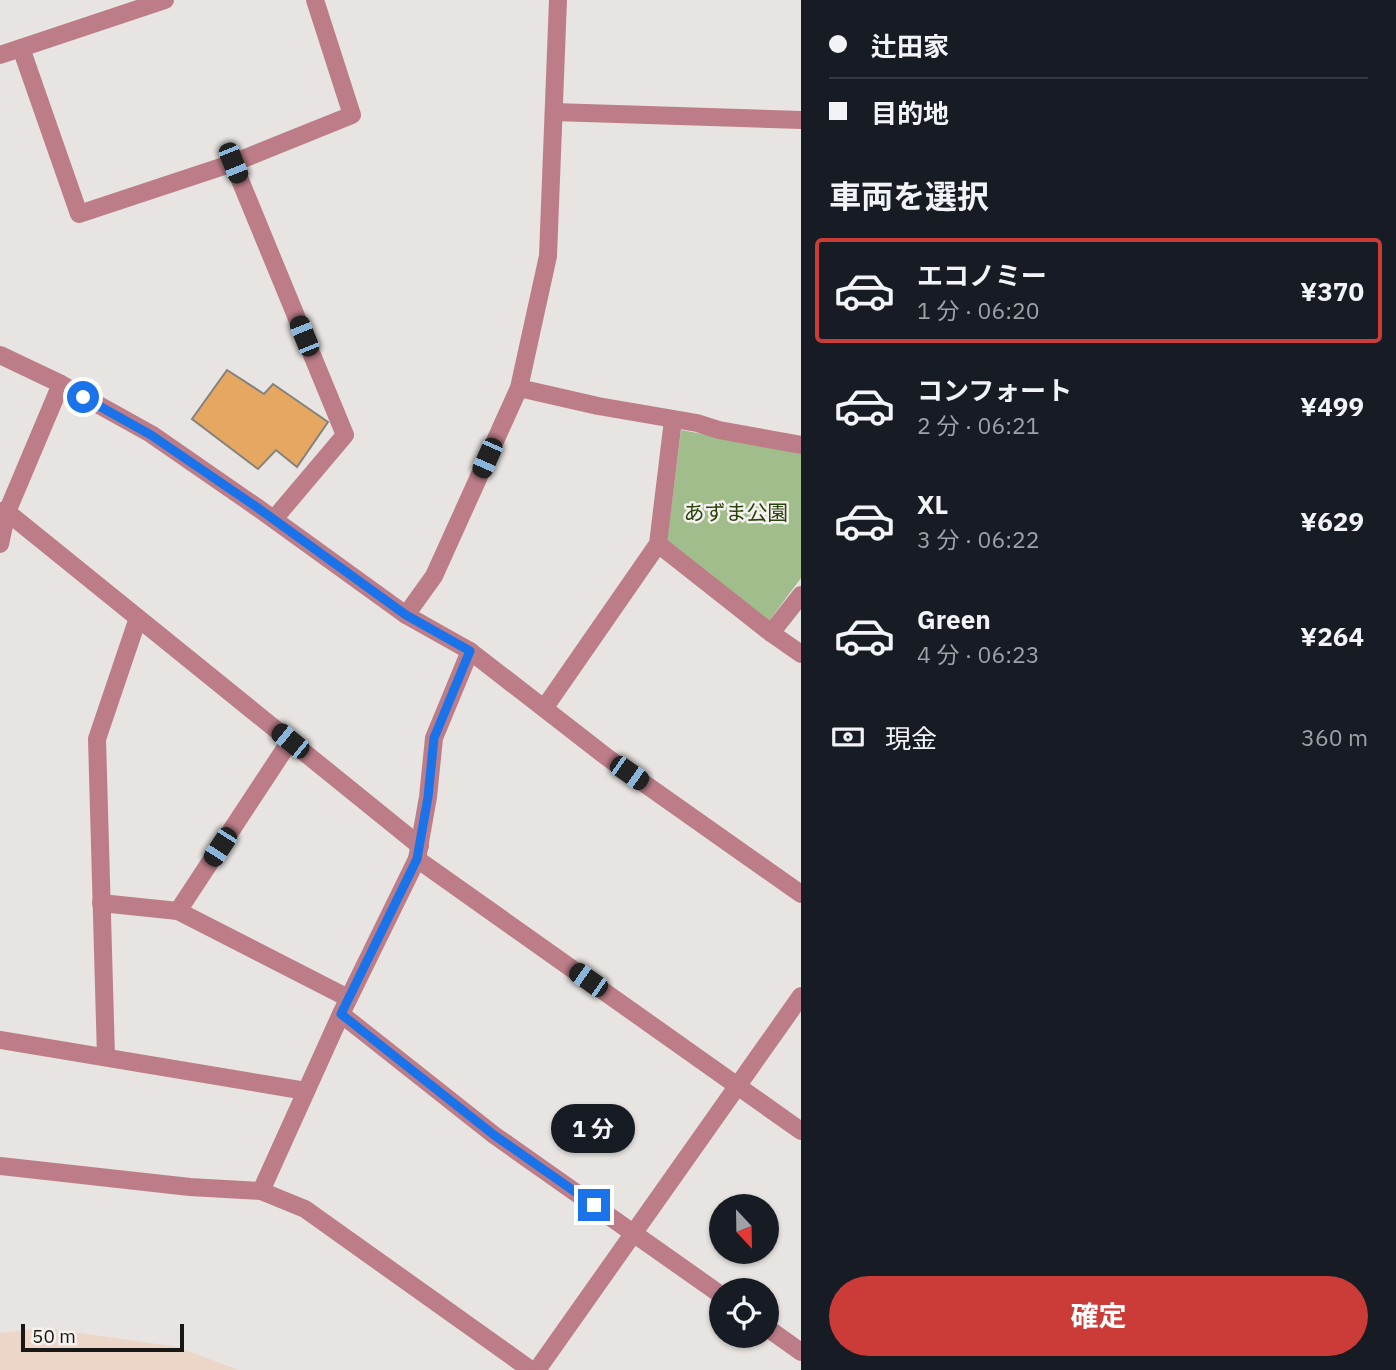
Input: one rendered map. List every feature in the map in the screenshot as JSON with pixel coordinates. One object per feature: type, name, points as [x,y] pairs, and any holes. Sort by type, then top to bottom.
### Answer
[{"type":"street","points":[[0,55],[165,0]]},
{"type":"street","points":[[21,48],[79,214],[233,163],[352,115],[315,0]]},
{"type":"street","points":[[406,615],[434,576],[519,388],[548,256],[558,0]]},
{"type":"street","points":[[554,112],[801,120]]},
{"type":"street","points":[[233,163],[345,435],[274,519]]},
{"type":"street","points":[[0,355],[61,384],[151,435],[274,519],[406,615],[470,651],[608,758],[801,894]]},
{"type":"street","points":[[0,544],[3,512],[61,384]]},
{"type":"street","points":[[519,388],[598,406],[801,444]]},
{"type":"street","points":[[545,707],[658,544],[673,420]]},
{"type":"street","points":[[3,512],[290,741],[419,853],[801,1131]]},
{"type":"street","points":[[658,544],[771,634],[801,654]]},
{"type":"street","points":[[771,634],[801,595]]},
{"type":"street","points":[[106,1058],[97,739],[138,618]]},
{"type":"street","points":[[261,1191],[345,1006],[419,853],[434,738],[470,651]]},
{"type":"street","points":[[178,911],[290,741]]},
{"type":"street","points":[[101,903],[178,911],[345,1006],[494,1135],[709,1287]]},
{"type":"street","points":[[537,1370],[801,996]]},
{"type":"street","points":[[0,1040],[306,1091]]},
{"type":"street","points":[[0,1166],[261,1191],[305,1209],[531,1370]]},
{"type":"street","points":[[779,1336],[801,1352]]},
{"type":"shaded area","points":[[44,1328],[178,1347],[238,1370],[0,1370],[0,1333]]},
{"type":"green space","name":"あずま公園","points":[[681,430],[801,452],[801,578],[769,621],[667,541]]},
{"type":"building","points":[[227,370],[264,394],[273,384],[328,422],[297,467],[276,450],[258,469],[192,419]]},
{"type":"route","points":[[83,397],[151,435],[406,615],[470,651],[434,738],[428,797],[417,859],[341,1014],[494,1135],[594,1205]]}]
